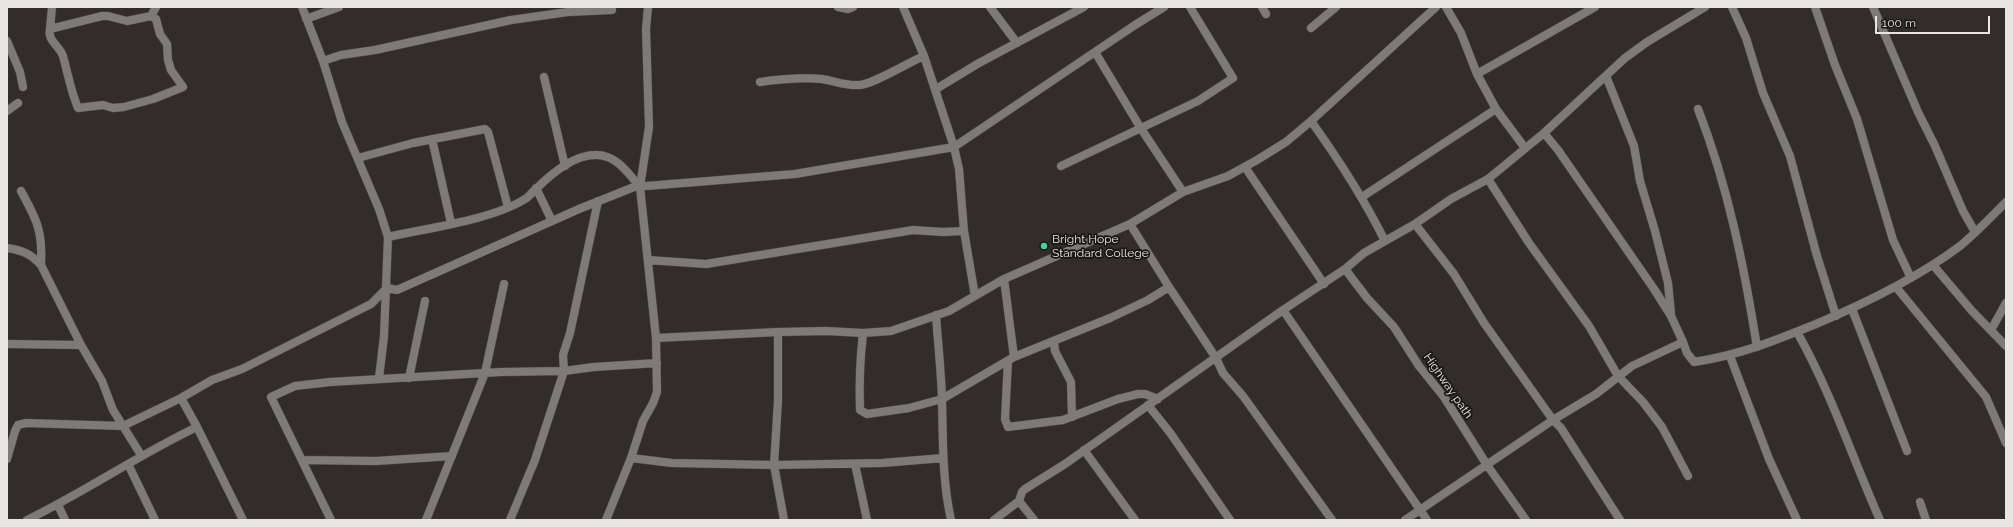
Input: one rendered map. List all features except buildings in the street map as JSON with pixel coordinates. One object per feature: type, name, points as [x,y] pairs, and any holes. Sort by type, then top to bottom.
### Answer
[{"type":"street","points":[[52,7],[53,26],[49,36],[63,56],[78,108],[103,106],[114,108],[124,107],[152,99],[183,87],[171,70],[168,60],[167,44],[160,34],[156,19],[151,16],[131,21],[102,16],[53,26]]},
{"type":"street","points":[[151,16],[156,7]]},
{"type":"street","points":[[302,7],[323,61],[342,122],[379,209],[388,237],[384,336],[379,378]]},
{"type":"street","points":[[306,19],[339,7]]},
{"type":"street","points":[[606,520],[631,458],[643,421],[655,398],[657,383],[656,338],[640,187],[649,127],[646,29],[648,7]]},
{"type":"street","points":[[838,7],[848,9],[853,7]]},
{"type":"street","points":[[903,7],[924,56],[954,147],[959,169],[964,231],[975,296]]},
{"type":"street","points":[[990,7],[1017,43]]},
{"type":"street","points":[[936,89],[1084,7]]},
{"type":"street","points":[[387,288],[397,290],[628,189],[795,174],[954,147],[1164,7]]},
{"type":"street","points":[[1061,166],[1198,101],[1233,78],[1190,7]]},
{"type":"street","points":[[1311,28],[1336,7]]},
{"type":"street","points":[[656,338],[778,332],[827,331],[863,333],[890,331],[936,316],[1004,279],[1130,224],[1183,192],[1228,176],[1286,142],[1311,122],[1436,7]]},
{"type":"street","points":[[1446,7],[1461,33],[1478,74],[1496,109],[1525,148]]},
{"type":"street","points":[[1478,74],[1594,7]]},
{"type":"street","points":[[994,520],[1019,501],[1022,492],[1025,489],[1158,399],[1283,310],[1324,284],[1364,253],[1415,224],[1450,198],[1488,179],[1544,133],[1625,58],[1647,42],[1705,7]]},
{"type":"street","points":[[1732,7],[1746,38],[1763,93],[1790,156],[1817,256],[1836,316]]},
{"type":"street","points":[[1815,7],[1835,65],[1857,119],[1893,240],[1911,278]]},
{"type":"street","points":[[1873,7],[1918,112],[1935,146],[1963,211],[1975,232]]},
{"type":"street","points":[[323,61],[341,55],[375,50],[511,20],[568,12],[612,10]]},
{"type":"street","points":[[7,41],[20,72],[23,87]]},
{"type":"street","points":[[1095,52],[1140,128],[1183,192]]},
{"type":"street","points":[[760,82],[798,78],[859,85],[869,83],[924,56]]},
{"type":"street","points":[[1606,76],[1634,146],[1640,181],[1655,231],[1668,283],[1671,316]]},
{"type":"street","points":[[544,77],[565,166]]},
{"type":"street","points":[[7,112],[18,103]]},
{"type":"street","points":[[1362,197],[1496,109]]},
{"type":"street","points":[[1698,109],[1714,152],[1742,254],[1757,347]]},
{"type":"street","points":[[1311,122],[1332,150],[1362,197],[1386,241]]},
{"type":"street","points":[[358,158],[413,143],[485,129],[488,132],[508,207]]},
{"type":"street","points":[[1544,133],[1558,150],[1671,316],[1687,353],[1694,362],[1730,356],[1783,339],[1852,309],[1896,287],[1933,265],[1975,232],[2006,202]]},
{"type":"street","points":[[432,139],[451,223]]},
{"type":"street","points":[[388,237],[451,223],[508,207],[526,199],[536,188],[565,166],[580,158],[594,155],[606,156],[624,168],[640,187]]},
{"type":"street","points":[[1245,167],[1324,284]]},
{"type":"street","points":[[1488,179],[1528,244],[1589,326],[1618,376],[1643,402],[1662,427],[1688,476]]},
{"type":"street","points":[[536,188],[552,221]]},
{"type":"street","points":[[21,191],[32,211],[41,235],[41,265]]},
{"type":"street","points":[[510,520],[534,460],[564,371],[563,354],[570,333],[598,201]]},
{"type":"street","points":[[1130,224],[1169,287],[1216,358],[1223,373],[1243,396],[1332,520]]},
{"type":"street","points":[[1415,224],[1454,274],[1484,323],[1553,420],[1561,428],[1583,460],[1620,520]]},
{"type":"street","points":[[648,260],[706,264],[913,230],[943,232],[964,231]]},
{"type":"street","points":[[7,248],[26,252],[33,256],[41,265],[81,345],[102,381],[113,410],[141,455]]},
{"type":"street","points":[[1933,265],[2006,346]]},
{"type":"street","name":"Highway path","points":[[1345,269],[1394,328],[1419,366],[1444,397],[1487,465],[1526,520]]},
{"type":"street","points":[[1004,279],[1011,359],[1005,419],[1008,427],[1052,422],[1072,417],[1084,411],[1132,396],[1145,394],[1158,399]]},
{"type":"street","points":[[426,520],[485,374],[504,284]]},
{"type":"street","points":[[863,333],[859,365],[860,410],[867,414],[909,408],[942,398],[1011,359],[1040,348],[1142,303],[1169,287]]},
{"type":"street","points":[[1896,287],[1986,397],[2006,443]]},
{"type":"street","points":[[7,459],[14,431],[18,425],[123,426],[181,398],[212,380],[242,369],[371,304],[387,288]]},
{"type":"street","points":[[409,378],[425,301]]},
{"type":"street","points":[[1991,330],[2006,303]]},
{"type":"street","points":[[1852,309],[1907,450]]},
{"type":"street","points":[[1283,310],[1427,520]]},
{"type":"street","points":[[936,316],[942,398],[943,458],[946,491],[951,520]]},
{"type":"street","points":[[778,332],[778,401],[774,465],[784,520]]},
{"type":"street","points":[[1797,332],[1832,401],[1867,493],[1880,520]]},
{"type":"street","points":[[1054,342],[1055,351],[1071,382],[1072,417]]},
{"type":"street","points":[[1405,520],[1553,420],[1596,394],[1632,366],[1683,342]]},
{"type":"street","points":[[7,344],[81,345]]},
{"type":"street","points":[[1040,348],[1055,351]]},
{"type":"street","points":[[1730,356],[1769,459],[1797,520]]},
{"type":"street","points":[[331,520],[271,397],[295,386],[379,378],[564,371],[594,367],[657,363]]},
{"type":"street","points":[[181,398],[243,520]]},
{"type":"street","points":[[1148,405],[1171,434],[1230,520]]},
{"type":"street","points":[[27,520],[58,505],[141,455],[197,427]]},
{"type":"street","points":[[1084,450],[1135,520]]},
{"type":"street","points":[[302,460],[376,461],[452,456]]},
{"type":"street","points":[[631,458],[679,464],[774,465],[855,464],[903,462],[943,458]]},
{"type":"street","points":[[128,464],[155,520]]},
{"type":"street","points":[[855,464],[867,520]]},
{"type":"street","points":[[1019,501],[1034,520]]},
{"type":"street","points":[[1920,502],[1926,520]]},
{"type":"street","points":[[58,505],[64,520]]},
{"type":"place","name":"Bright Hope Standard College","points":[[1044,246]]}]
